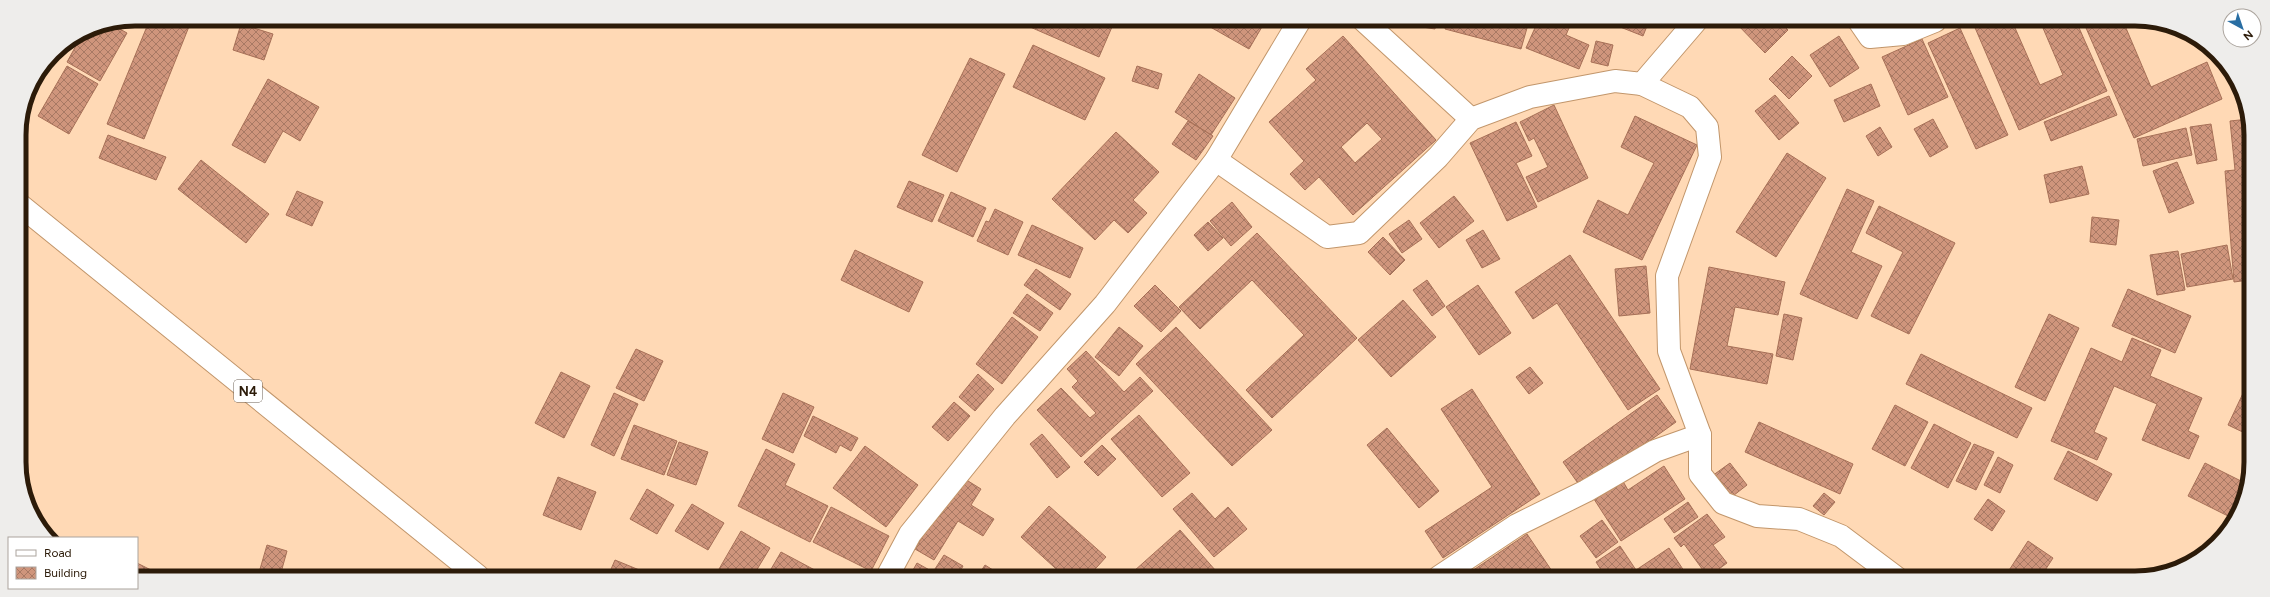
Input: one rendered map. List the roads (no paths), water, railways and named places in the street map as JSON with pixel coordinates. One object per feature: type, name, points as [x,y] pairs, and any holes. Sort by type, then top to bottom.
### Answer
[{"type":"main road","points":[[890,571],[910,534],[1005,416],[1105,304],[1216,160],[1296,26]]},
{"type":"main road","points":[[1370,26],[1471,119]]},
{"type":"main road","points":[[1642,84],[1692,26]]},
{"type":"main road","points":[[1862,26],[1870,37],[1903,34],[1923,26]]},
{"type":"main road","points":[[1216,160],[1327,237],[1359,233],[1438,157],[1471,119],[1530,96],[1615,81],[1642,84],[1690,107],[1707,127],[1710,157],[1667,276],[1669,351],[1700,435],[1700,474],[1724,503],[1757,516],[1799,519],[1841,536],[1888,571]]},
{"type":"main road","name":"N4","points":[[26,210],[472,571]]},
{"type":"main road","points":[[1448,571],[1517,525],[1586,491],[1655,451],[1700,435]]}]
